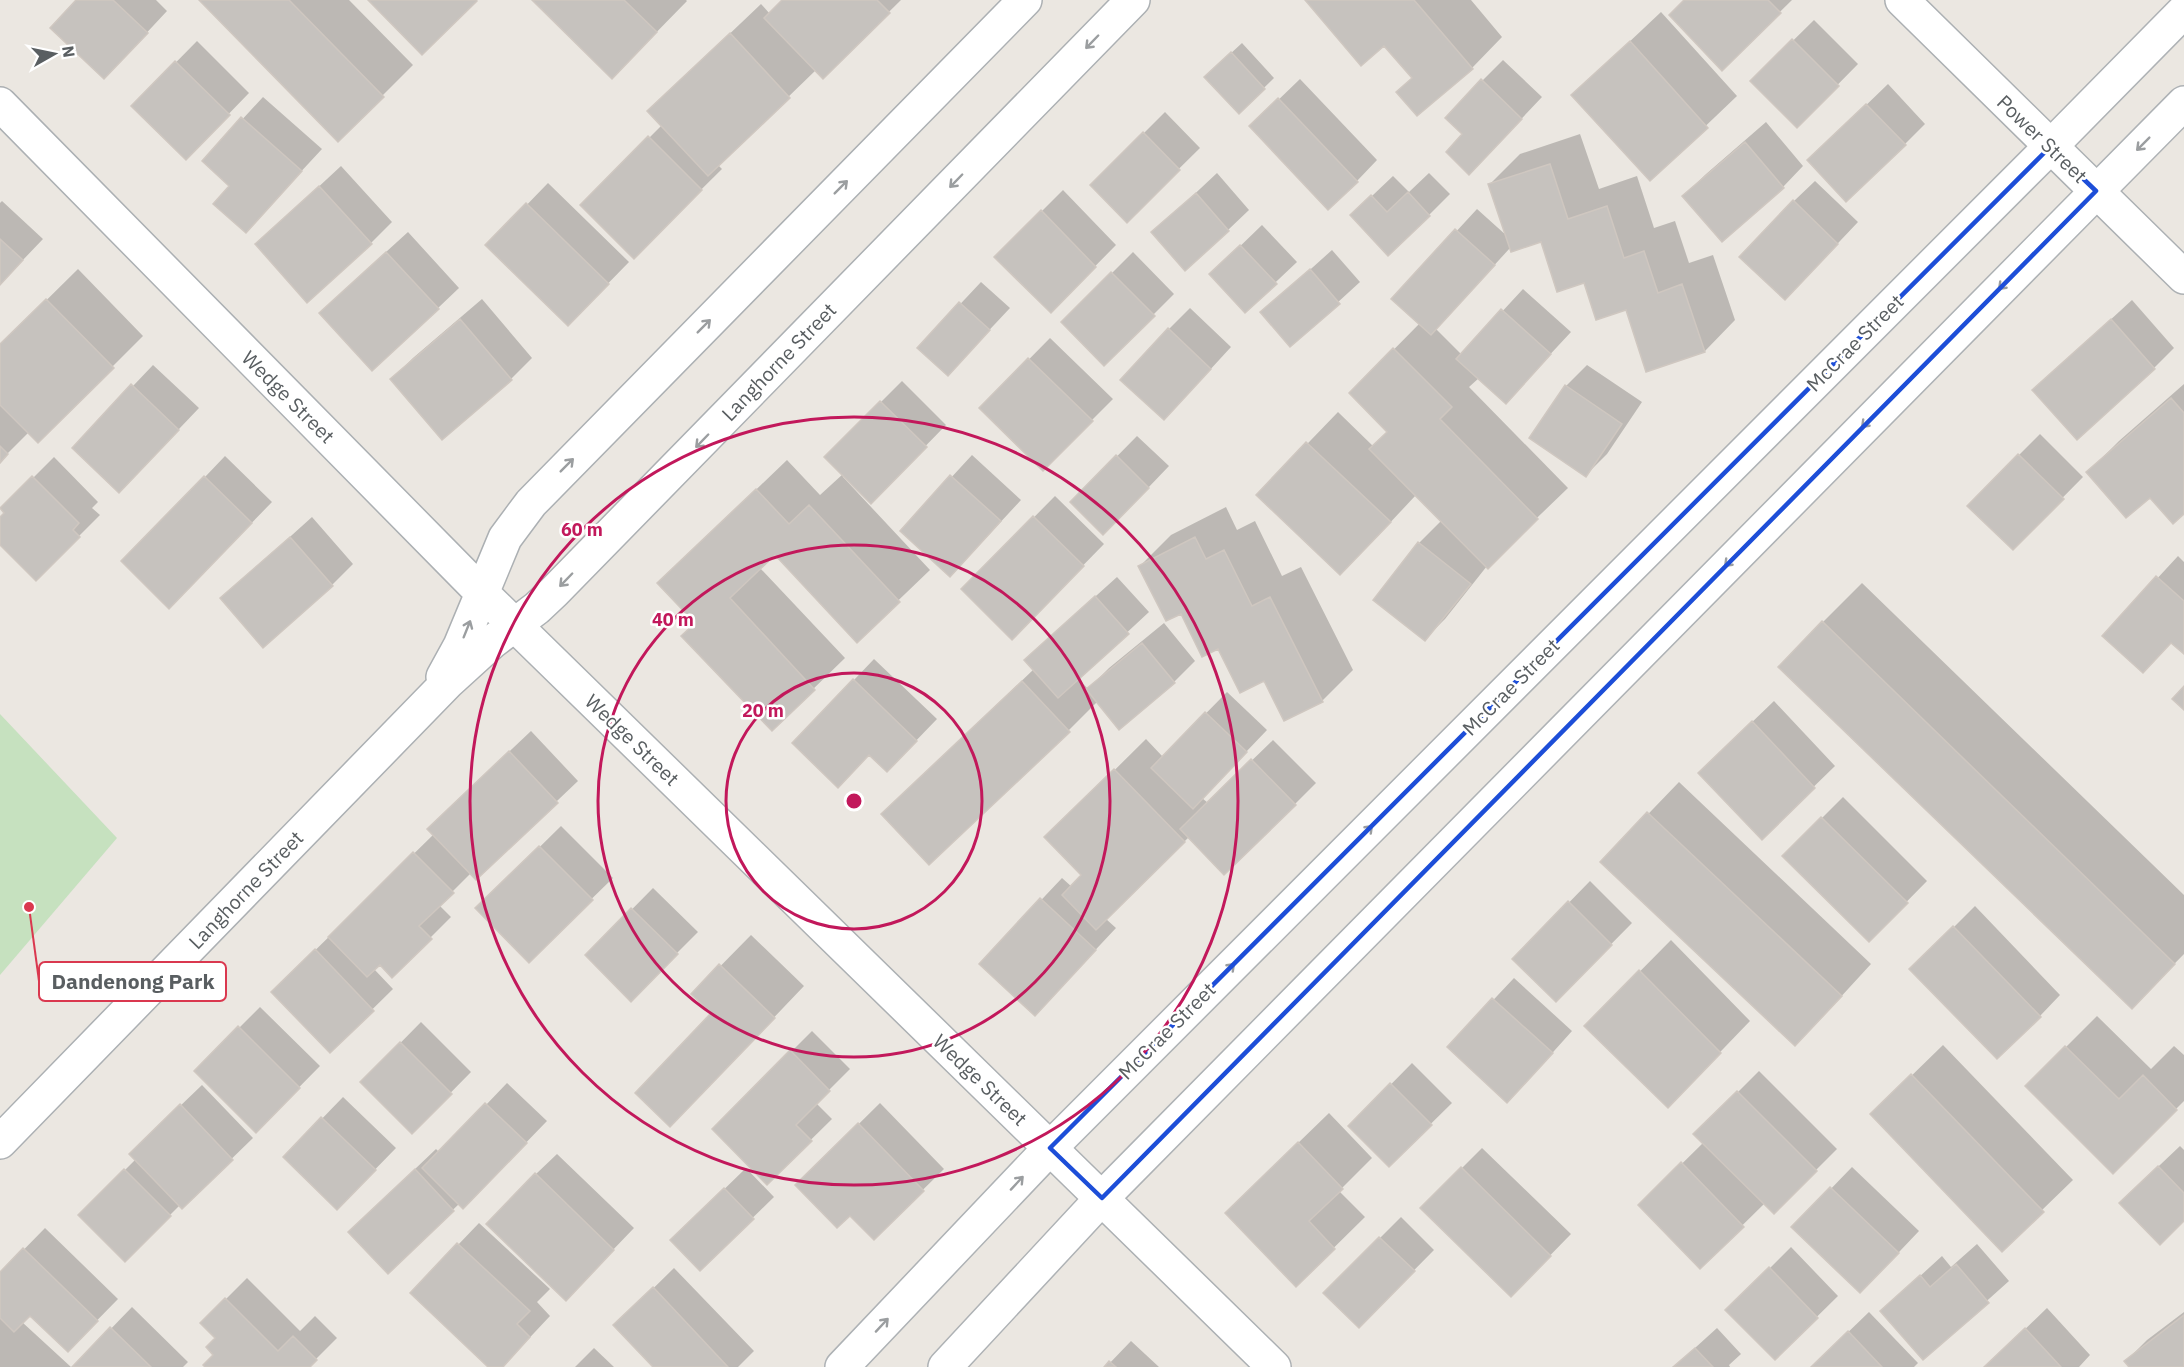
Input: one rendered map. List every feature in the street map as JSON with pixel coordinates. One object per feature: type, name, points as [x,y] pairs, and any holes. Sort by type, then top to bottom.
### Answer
[{"type":"street","name":"Langhorne Street","points":[[416,715],[438,684],[460,646],[505,538],[531,502],[1025,0]]},
{"type":"street","name":"Langhorne Street","points":[[0,1142],[462,669],[554,592],[1133,0]]},
{"type":"street","name":"Power Street","points":[[1902,0],[2184,277]]},
{"type":"street","name":"McCrae Street","points":[[842,1367],[1050,1148],[2184,11]]},
{"type":"street","points":[[945,1367],[1102,1198],[2184,103]]},
{"type":"street","name":"Wedge Street","points":[[0,104],[481,592],[1274,1367]]},
{"type":"highlighted area","points":[[2050,147],[2096,191],[1102,1198],[1050,1148]]},
{"type":"green space","points":[[0,714],[117,838],[0,975]]},
{"type":"building","points":[[76,0],[113,0],[148,33],[104,79],[50,28]]},
{"type":"building","points":[[199,0],[289,0],[384,97],[338,142]]},
{"type":"building","points":[[368,0],[476,0],[477,1],[422,55]]},
{"type":"building","points":[[532,0],[624,0],[657,32],[612,79]]},
{"type":"building","points":[[782,0],[877,0],[890,13],[823,79],[764,18]]},
{"type":"building","points":[[1305,0],[1414,0],[1473,69],[1417,116],[1396,92],[1412,78],[1384,46],[1361,66]]},
{"type":"building","points":[[1684,0],[1768,0],[1781,13],[1722,71],[1669,15]]},
{"type":"building","points":[[730,33],[790,98],[708,176],[647,111]]},
{"type":"building","points":[[1792,39],[1839,86],[1797,128],[1750,81]]},
{"type":"building","points":[[1630,41],[1708,128],[1650,181],[1571,95]]},
{"type":"building","points":[[1231,52],[1265,89],[1239,114],[1204,77]]},
{"type":"building","points":[[175,61],[230,115],[186,160],[131,106]]},
{"type":"building","points":[[1481,79],[1522,119],[1469,175],[1446,152],[1462,134],[1445,118]]},
{"type":"building","points":[[1278,98],[1358,182],[1328,210],[1249,126]]},
{"type":"building","points":[[1866,104],[1906,145],[1846,202],[1807,160]]},
{"type":"building","points":[[241,117],[302,171],[246,233],[213,204],[229,186],[202,161]]},
{"type":"building","points":[[1143,132],[1180,170],[1127,223],[1090,185]]},
{"type":"building","points":[[648,136],[702,190],[634,259],[580,205]]},
{"type":"building","points":[[1745,142],[1784,188],[1722,242],[1682,196]]},
{"type":"building","points":[[1550,164],[1568,219],[1607,206],[1624,258],[1644,251],[1658,293],[1682,284],[1705,352],[1646,372],[1626,310],[1596,320],[1584,283],[1557,292],[1541,242],[1511,252],[1488,184]]},
{"type":"building","points":[[319,186],[372,244],[307,303],[255,244]]},
{"type":"building","points":[[1408,192],[1430,216],[1388,256],[1350,215],[1371,195],[1387,212]]},
{"type":"building","points":[[1196,193],[1229,231],[1185,271],[1151,232]]},
{"type":"building","points":[[1793,200],[1838,244],[1785,300],[1739,257]]},
{"type":"building","points":[[526,203],[609,284],[568,326],[485,245]]},
{"type":"building","points":[[1041,210],[1096,267],[1051,313],[994,257]]},
{"type":"building","points":[[1455,229],[1495,265],[1431,335],[1391,299]]},
{"type":"building","points":[[0,239],[23,260],[0,285]]},
{"type":"building","points":[[1240,245],[1277,284],[1245,313],[1209,274]]},
{"type":"building","points":[[386,252],[439,309],[372,371],[319,313]]},
{"type":"building","points":[[1310,269],[1340,304],[1290,347],[1260,312]]},
{"type":"building","points":[[1111,272],[1155,316],[1104,366],[1061,322]]},
{"type":"building","points":[[46,299],[114,368],[38,443],[0,405],[0,344]]},
{"type":"building","points":[[959,302],[990,330],[948,376],[917,348]]},
{"type":"building","points":[[1501,309],[1551,354],[1506,404],[1456,359]]},
{"type":"building","points":[[460,319],[512,380],[442,440],[390,379]]},
{"type":"building","points":[[2111,319],[2155,369],[2077,440],[2032,390]]},
{"type":"building","points":[[1168,328],[1211,369],[1164,420],[1120,380]]},
{"type":"building","points":[[1393,348],[1452,407],[1440,419],[1538,519],[1488,569],[1369,449],[1387,432],[1349,393]]},
{"type":"building","points":[[1028,358],[1093,421],[1043,471],[979,408]]},
{"type":"building","points":[[131,384],[179,430],[119,493],[72,448]]},
{"type":"building","points":[[1565,385],[1622,424],[1586,477],[1529,438]]},
{"type":"building","points":[[2171,398],[2184,413],[2184,514],[2173,524],[2150,498],[2126,518],[2086,472]]},
{"type":"building","points":[[880,401],[927,447],[871,504],[824,457]]},
{"type":"building","points":[[1306,442],[1391,522],[1340,575],[1256,495]]},
{"type":"building","points":[[0,446],[8,454],[0,463]]},
{"type":"building","points":[[2018,454],[2064,499],[2013,550],[1967,506]]},
{"type":"building","points":[[1116,455],[1149,488],[1103,535],[1070,502]]},
{"type":"building","points":[[950,475],[1001,521],[950,577],[900,531]]},
{"type":"building","points":[[32,476],[79,523],[73,530],[80,537],[36,581],[0,545],[0,517],[4,513],[0,508]]},
{"type":"building","points":[[204,476],[252,523],[169,609],[121,561]]},
{"type":"building","points":[[756,489],[789,524],[809,505],[900,602],[857,643],[775,555],[730,598],[815,690],[772,731],[681,636],[695,623],[657,583]]},
{"type":"building","points":[[1033,516],[1084,566],[1012,640],[961,589]]},
{"type":"building","points":[[290,537],[333,586],[263,648],[220,598]]},
{"type":"building","points":[[1195,537],[1206,559],[1224,550],[1252,606],[1270,597],[1323,702],[1284,721],[1264,681],[1240,693],[1218,649],[1202,657],[1181,614],[1166,621],[1138,566]]},
{"type":"building","points":[[1418,542],[1471,584],[1425,641],[1373,600]]},
{"type":"building","points":[[2156,576],[2184,601],[2184,654],[2171,643],[2143,673],[2102,636]]},
{"type":"building","points":[[1095,596],[1129,634],[1058,698],[1024,660]]},
{"type":"building","points":[[1822,621],[2175,964],[2132,1009],[1778,667]]},
{"type":"building","points":[[1142,643],[1175,683],[1119,730],[1086,689]]},
{"type":"building","points":[[853,679],[917,741],[887,772],[869,755],[838,788],[792,743]]},
{"type":"building","points":[[1022,681],[1070,732],[929,865],[881,814]]},
{"type":"building","points":[[2184,686],[2184,710],[2172,699]]},
{"type":"building","points":[[1205,712],[1247,752],[1193,809],[1151,768]]},
{"type":"building","points":[[1752,721],[1815,788],[1762,840],[1698,773]]},
{"type":"building","points":[[509,751],[558,803],[476,880],[427,829]]},
{"type":"building","points":[[1251,759],[1296,805],[1224,875],[1180,829]]},
{"type":"building","points":[[1114,769],[1185,842],[1096,930],[1062,895],[1081,875],[1044,837]]},
{"type":"building","points":[[1647,812],[1842,996],[1795,1046],[1600,862]]},
{"type":"building","points":[[1821,817],[1908,903],[1869,942],[1782,856]]},
{"type":"building","points":[[539,846],[593,900],[529,963],[475,908]]},
{"type":"building","points":[[413,852],[454,893],[419,926],[432,939],[392,978],[380,965],[367,977],[328,937]]},
{"type":"building","points":[[1040,898],[1096,950],[1035,1016],[979,964]]},
{"type":"building","points":[[1568,901],[1612,945],[1556,1002],[1512,959]]},
{"type":"building","points":[[631,908],[678,954],[631,1002],[585,955]]},
{"type":"building","points":[[1953,926],[2041,1017],[1997,1059],[1909,969]]},
{"type":"building","points":[[315,949],[374,1011],[330,1053],[271,992]]},
{"type":"building","points":[[719,964],[775,1018],[670,1127],[635,1093],[711,1013],[691,994]]},
{"type":"building","points":[[1639,970],[1721,1053],[1668,1108],[1584,1026]]},
{"type":"building","points":[[1492,998],[1553,1053],[1507,1103],[1447,1047]]},
{"type":"building","points":[[238,1026],[300,1088],[256,1133],[194,1071]]},
{"type":"building","points":[[400,1042],[452,1094],[412,1134],[360,1082]]},
{"type":"building","points":[[2065,1046],[2119,1099],[2143,1075],[2177,1110],[2113,1174],[2025,1086]]},
{"type":"building","points":[[790,1050],[830,1091],[796,1125],[812,1141],[767,1185],[712,1129]]},
{"type":"building","points":[[1911,1074],[2044,1212],[2002,1252],[1870,1114]]},
{"type":"building","points":[[1390,1083],[1432,1125],[1389,1167],[1348,1126]]},
{"type":"building","points":[[1737,1091],[1817,1171],[1774,1214],[1693,1134]]},
{"type":"building","points":[[485,1103],[527,1143],[463,1209],[422,1168]]},
{"type":"building","points":[[180,1104],[233,1160],[182,1209],[129,1154]]},
{"type":"building","points":[[321,1117],[376,1170],[337,1210],[283,1157]]},
{"type":"building","points":[[858,1123],[924,1191],[874,1240],[850,1216],[837,1228],[795,1185]]},
{"type":"building","points":[[1298,1142],[1343,1189],[1309,1221],[1335,1249],[1296,1287],[1225,1213]]},
{"type":"building","points":[[1681,1162],[1744,1227],[1700,1269],[1638,1205]]},
{"type":"building","points":[[2158,1166],[2184,1193],[2184,1221],[2160,1245],[2119,1203]]},
{"type":"building","points":[[1461,1167],[1551,1256],[1511,1297],[1420,1208]]},
{"type":"building","points":[[124,1169],[171,1216],[125,1262],[78,1215]]},
{"type":"building","points":[[415,1169],[454,1211],[388,1274],[348,1232]]},
{"type":"building","points":[[535,1173],[614,1250],[566,1301],[486,1224]]},
{"type":"building","points":[[1830,1187],[1899,1253],[1860,1293],[1791,1227]]},
{"type":"building","points":[[724,1188],[754,1219],[700,1271],[670,1240]]},
{"type":"building","points":[[1379,1237],[1415,1271],[1359,1328],[1323,1293]]},
{"type":"building","points":[[457,1243],[530,1311],[517,1324],[530,1337],[503,1367],[488,1367],[410,1293]]},
{"type":"building","points":[[23,1248],[98,1321],[68,1352],[30,1316],[14,1332],[0,1318],[0,1272]]},
{"type":"building","points":[[1956,1264],[1989,1303],[1923,1360],[1880,1311],[1920,1275],[1930,1287]]},
{"type":"building","points":[[1769,1267],[1818,1318],[1775,1360],[1725,1310]]},
{"type":"building","points":[[653,1287],[728,1367],[653,1367],[613,1325]]},
{"type":"building","points":[[225,1298],[278,1351],[293,1336],[317,1360],[310,1367],[205,1367],[203,1365],[213,1355],[206,1347],[215,1338],[200,1323]]},
{"type":"building","points":[[2184,1315],[2184,1367],[2129,1367],[2124,1361]]},
{"type":"building","points":[[110,1327],[151,1367],[72,1367]]},
{"type":"building","points":[[2025,1328],[2061,1367],[1984,1367]]},
{"type":"building","points":[[1848,1331],[1882,1367],[1811,1367]]},
{"type":"building","points":[[1695,1348],[1713,1367],[1673,1367]]},
{"type":"building","points":[[1109,1361],[1116,1367],[1104,1367]]},
{"type":"place","name":"Dandenong Park","points":[[29,907]]}]
